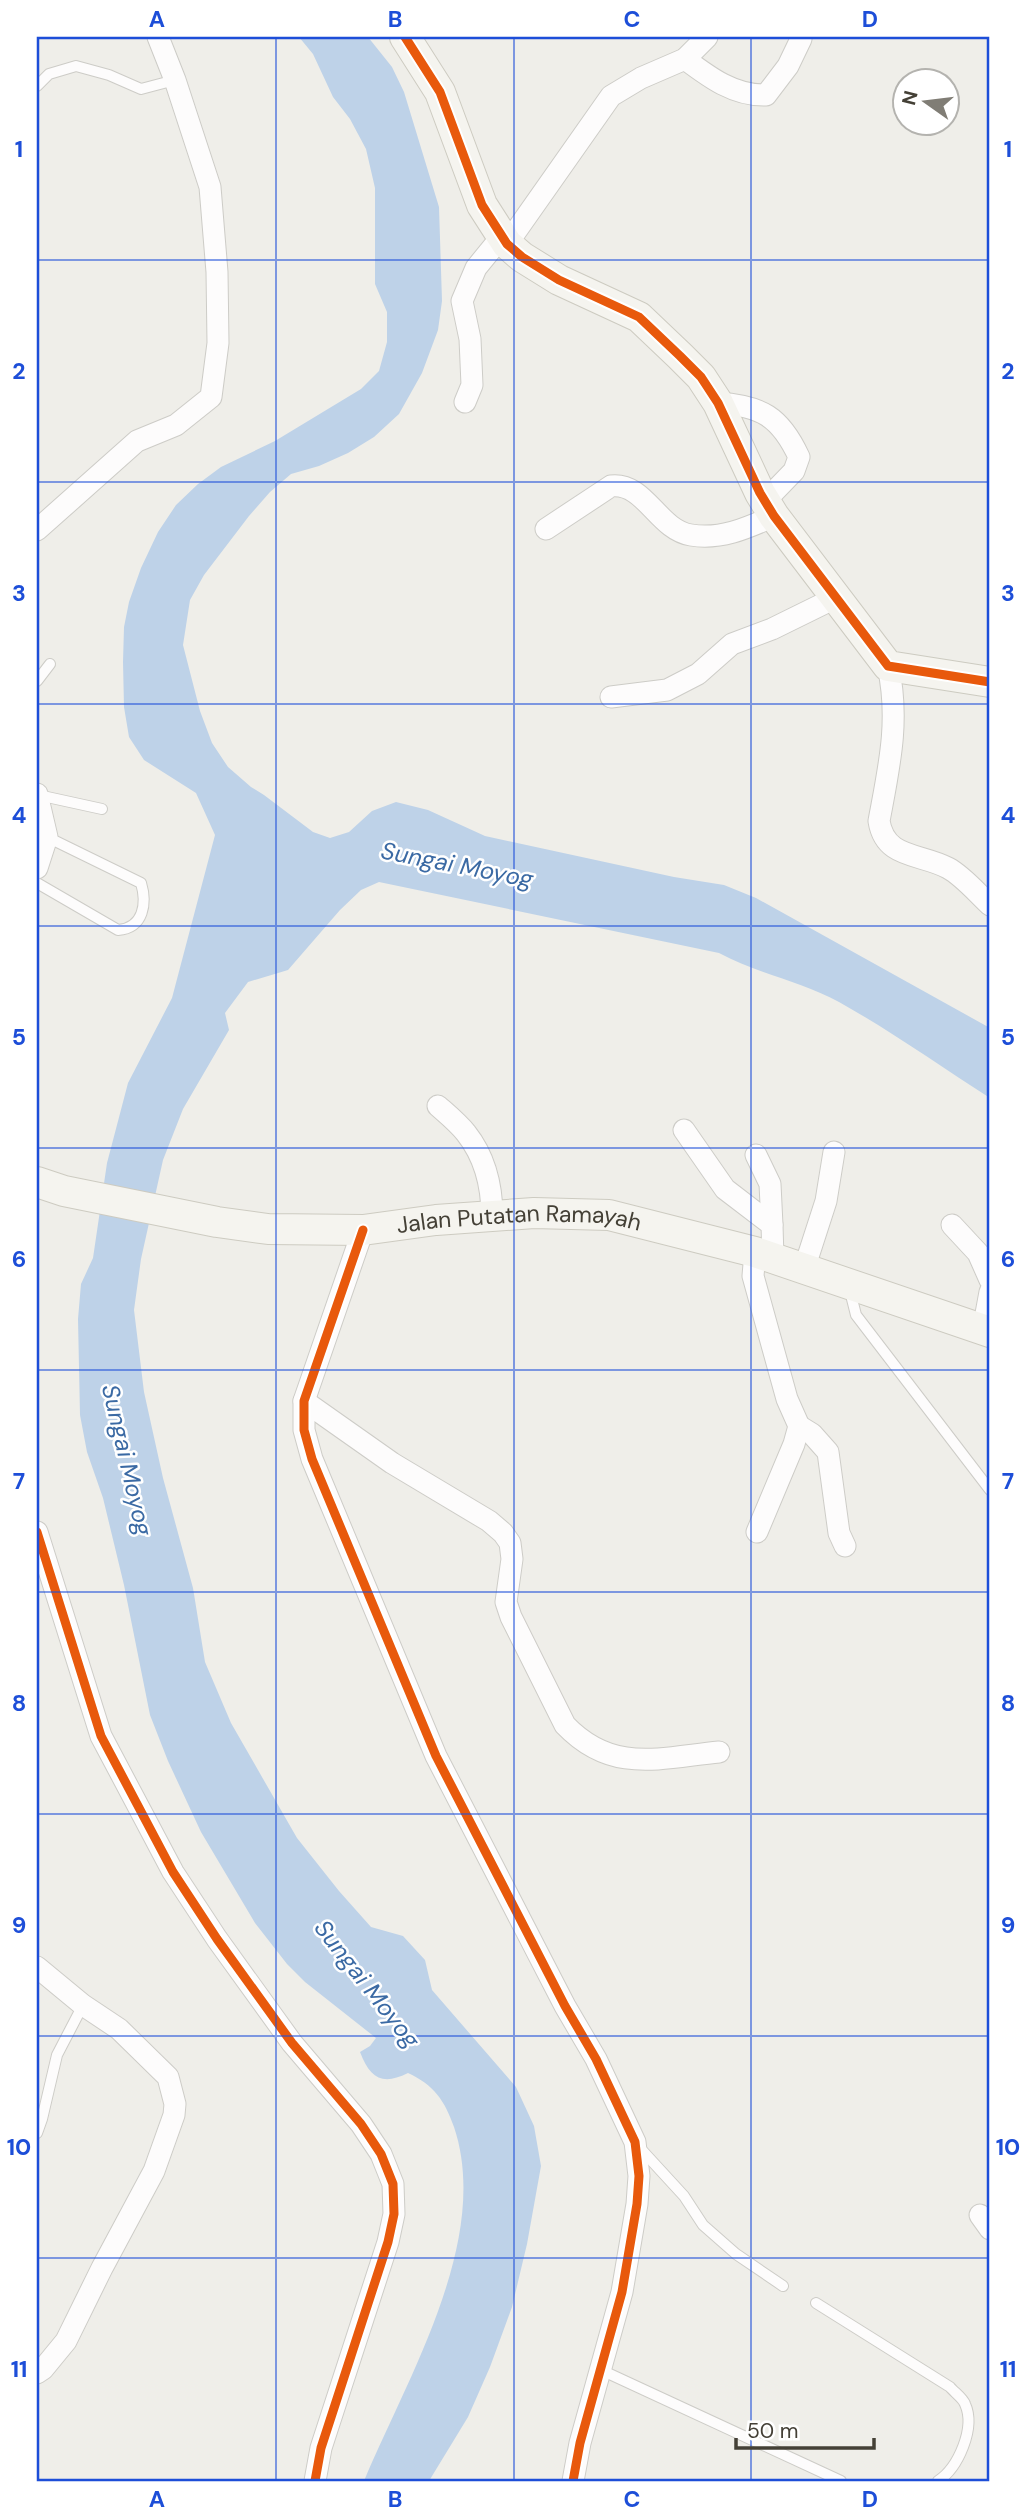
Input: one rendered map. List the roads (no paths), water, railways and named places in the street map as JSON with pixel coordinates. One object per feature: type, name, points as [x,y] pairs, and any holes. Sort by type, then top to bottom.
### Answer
[{"type":"main road","points":[[405,37],[440,92],[481,205],[504,240],[522,257],[559,280],[639,317],[701,377],[718,403],[769,508],[888,666],[990,682]]},
{"type":"main road","name":"Jalan Putatan Ramayah","points":[[50,1186],[217,1222],[268,1229],[363,1230],[436,1220],[534,1213],[609,1215],[764,1255],[986,1331]]},
{"type":"street","points":[[37,530],[138,441],[176,425],[211,397],[218,331],[217,272],[210,187],[176,80],[158,37]]},
{"type":"street","points":[[466,402],[472,385],[470,340],[462,301],[476,268],[504,240],[611,96],[641,78],[685,59],[707,37]]},
{"type":"street","points":[[685,59],[711,78],[733,89],[753,96],[766,95],[774,88],[788,66],[801,39]]},
{"type":"street","points":[[547,529],[611,486],[623,485],[632,489],[657,514],[680,531],[690,535],[721,536],[737,532],[769,508],[794,471],[799,457],[767,413],[745,404],[718,403]]},
{"type":"street","points":[[611,697],[667,691],[698,674],[732,644],[772,629],[836,597]]},
{"type":"street","points":[[888,666],[894,694],[894,736],[879,821],[881,834],[891,848],[950,868],[990,905]]},
{"type":"street","points":[[37,794],[47,837],[37,868]]},
{"type":"street","points":[[438,1106],[466,1133],[483,1163],[492,1192],[492,1216]]},
{"type":"street","points":[[684,1130],[725,1189],[772,1225]]},
{"type":"street","points":[[804,1269],[821,1221],[834,1152]]},
{"type":"street","points":[[756,1155],[770,1184],[772,1225],[764,1255],[753,1276],[787,1399],[799,1426],[812,1434],[828,1452],[839,1533],[845,1546]]},
{"type":"street","points":[[953,1225],[978,1253],[990,1280]]},
{"type":"street","points":[[363,1230],[304,1401],[304,1430],[312,1459],[436,1756],[559,1994],[596,2059],[635,2142],[639,2176],[637,2204],[622,2292],[580,2443],[573,2481]]},
{"type":"street","points":[[986,1331],[990,1292]]},
{"type":"street","points":[[304,1401],[392,1463],[489,1521],[503,1533],[510,1543],[512,1559],[506,1602],[511,1617],[565,1725],[577,1737],[609,1756],[634,1761],[719,1752]]},
{"type":"street","points":[[757,1532],[799,1426]]},
{"type":"street","points":[[37,1532],[101,1736],[166,1860],[246,1982],[292,2043],[362,2124],[381,2154],[393,2184],[394,2214],[388,2242],[324,2436],[315,2481]]},
{"type":"street","points":[[37,1967],[83,2005],[119,2029],[168,2077],[175,2104],[174,2115],[154,2171],[66,2341],[37,2373]]},
{"type":"lane","points":[[37,86],[49,74],[76,66],[109,75],[141,89],[176,80]]},
{"type":"lane","points":[[37,681],[50,664]]},
{"type":"lane","points":[[37,794],[102,809]]},
{"type":"lane","points":[[37,883],[118,930],[130,929],[136,923],[146,899],[141,883],[47,837]]},
{"type":"lane","points":[[853,1285],[852,1299],[856,1315],[990,1490]]},
{"type":"lane","points":[[37,2133],[57,2055],[83,2005]]},
{"type":"lane","points":[[635,2142],[684,2196],[703,2225],[736,2254],[783,2286]]},
{"type":"lane","points":[[816,2303],[950,2387],[965,2404],[968,2419],[963,2449],[953,2466],[938,2481]]},
{"type":"lane","points":[[601,2370],[841,2481]]},
{"type":"water","name":"Sungai Moyog","points":[[299,37],[368,37],[392,67],[404,92],[439,207],[442,301],[438,330],[422,373],[399,414],[374,437],[348,453],[319,466],[291,474],[270,492],[204,575],[190,600],[183,645],[200,711],[212,743],[228,767],[313,832],[330,838],[349,832],[372,811],[396,802],[428,810],[485,836],[674,877],[724,885],[756,898],[990,1028],[990,1098],[839,1002],[719,953],[379,882],[361,890],[340,910],[288,970],[248,982],[225,1013],[229,1030],[183,1109],[163,1160],[141,1259],[134,1310],[144,1392],[163,1478],[193,1588],[205,1662],[231,1723],[297,1838],[371,1927],[403,1936],[425,1960],[432,1990],[516,2087],[534,2126],[541,2166],[512,2307],[468,2417],[429,2481],[364,2481],[421,2354],[453,2262],[462,2216],[463,2171],[454,2127],[447,2109],[425,2083],[408,2073],[384,2079],[368,2068],[360,2052],[376,2038],[305,1982],[287,1964],[255,1923],[201,1832],[150,1715],[124,1585],[103,1498],[87,1452],[80,1415],[78,1319],[81,1284],[93,1258],[107,1163],[128,1083],[172,998],[215,835],[196,793],[144,760],[129,737],[124,707],[123,662],[124,627],[129,602],[158,532],[176,505],[221,467],[275,441],[361,389],[379,371],[387,342],[387,312],[375,284],[375,188],[366,149],[350,119],[333,97],[313,54]]}]
